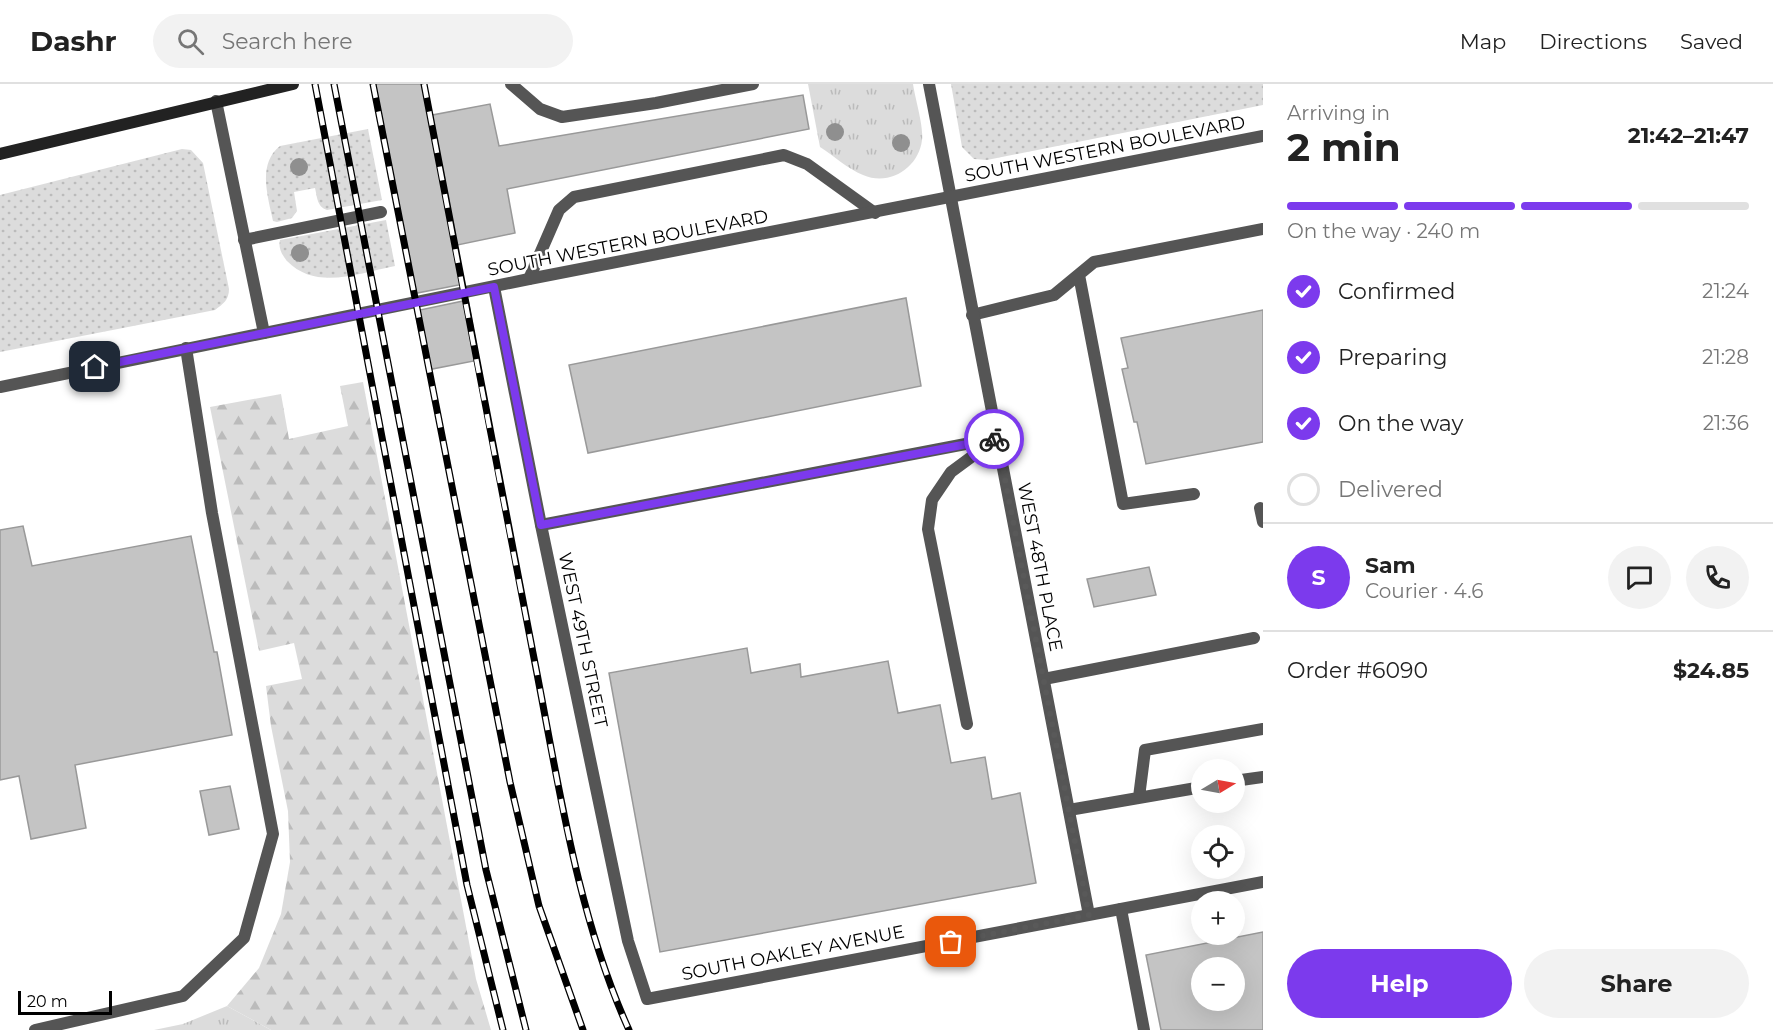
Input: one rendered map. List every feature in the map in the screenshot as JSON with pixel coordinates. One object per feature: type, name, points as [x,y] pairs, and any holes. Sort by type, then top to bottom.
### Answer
[{"type":"main road","points":[[0,154],[293,84]]},
{"type":"street","points":[[511,84],[540,109],[562,117],[657,103],[753,84]]},
{"type":"street","name":"WEST 48TH PLACE","points":[[929,84],[1089,915]]},
{"type":"street","points":[[216,101],[264,333]]},
{"type":"street","name":"SOUTH WESTERN BOULEVARD","points":[[0,387],[529,279],[1263,136]]},
{"type":"street","points":[[529,279],[559,210],[574,197],[784,155],[807,164],[875,213]]},
{"type":"street","points":[[244,240],[381,212]]},
{"type":"street","points":[[972,315],[1054,295],[1094,262],[1263,229]]},
{"type":"street","points":[[1079,275],[1123,504],[1194,494]]},
{"type":"street","name":"WEST 49TH STREET","points":[[494,287],[628,941],[647,999]]},
{"type":"street","points":[[35,1030],[183,996],[244,938],[273,834],[212,513],[186,348]]},
{"type":"street","points":[[541,525],[997,438]]},
{"type":"street","points":[[967,724],[928,529],[932,500],[951,472],[997,438]]},
{"type":"street","points":[[1260,508],[1263,522]]},
{"type":"street","points":[[1044,679],[1254,638]]},
{"type":"street","points":[[1139,797],[1145,750],[1263,729]]},
{"type":"street","points":[[1245,779],[1263,777]]},
{"type":"street","points":[[1069,810],[1191,789]]},
{"type":"street","name":"SOUTH OAKLEY AVENUE","points":[[647,999],[1263,882]]},
{"type":"street","points":[[1121,909],[1144,1030]]},
{"type":"green space","points":[[808,84],[913,84],[922,134],[920,150],[915,159],[901,172],[883,178],[863,175],[846,166],[820,147]]},
{"type":"green space","points":[[951,84],[1263,84],[1263,105],[987,160],[974,159],[962,147]]},
{"type":"green space","points":[[368,129],[382,200],[327,210],[319,204],[315,188],[294,192],[297,211],[292,218],[273,221],[266,171],[273,153],[280,146]]},
{"type":"green space","points":[[182,149],[191,150],[203,163],[229,289],[225,301],[215,310],[0,352],[0,195]]},
{"type":"green space","points":[[386,220],[395,266],[353,275],[324,278],[298,270],[287,261],[280,249],[280,240]]},
{"type":"green space","points":[[363,382],[476,979],[491,1030],[271,1030],[227,1006],[259,968],[281,914],[290,862],[288,811],[271,726],[266,686],[302,679],[294,643],[259,651],[210,407],[281,394],[289,439],[348,426],[340,386]]},
{"type":"green space","points":[[227,1006],[271,1030],[154,1030],[183,1024]]},
{"type":"building","points":[[372,84],[426,84],[432,115],[490,104],[499,146],[803,95],[809,129],[507,189],[515,233],[457,245],[464,284],[412,294]]},
{"type":"building","points":[[906,298],[921,386],[588,453],[569,365]]},
{"type":"building","points":[[468,300],[479,360],[427,370],[415,311]]},
{"type":"building","points":[[1263,310],[1263,442],[1146,464],[1122,369],[1128,368],[1121,338]]},
{"type":"building","points":[[23,526],[32,566],[191,536],[214,652],[217,652],[232,735],[75,765],[86,828],[31,839],[19,776],[0,780],[0,530]]},
{"type":"building","points":[[1149,567],[1156,595],[1094,607],[1087,579]]},
{"type":"building","points":[[747,648],[751,673],[800,664],[801,677],[888,661],[898,713],[940,705],[951,763],[985,757],[992,799],[1020,793],[1036,883],[660,952],[609,673]]},
{"type":"building","points":[[230,786],[239,829],[209,835],[200,791]]},
{"type":"building","points":[[1263,932],[1263,1030],[1161,1030],[1146,955],[1197,945],[1245,945],[1245,936]]},
{"type":"railway","points":[[315,84],[467,885],[503,1030]]},
{"type":"railway","points":[[334,84],[486,870],[526,1030]]},
{"type":"railway","points":[[373,84],[510,782],[539,906],[583,1030]]},
{"type":"railway","points":[[424,84],[570,845],[595,939],[629,1030]]},
{"type":"way so far","points":[[951,942],[1089,915],[997,438],[994,439]]},
{"type":"route","points":[[95,367],[494,287],[541,525],[994,439]]}]
